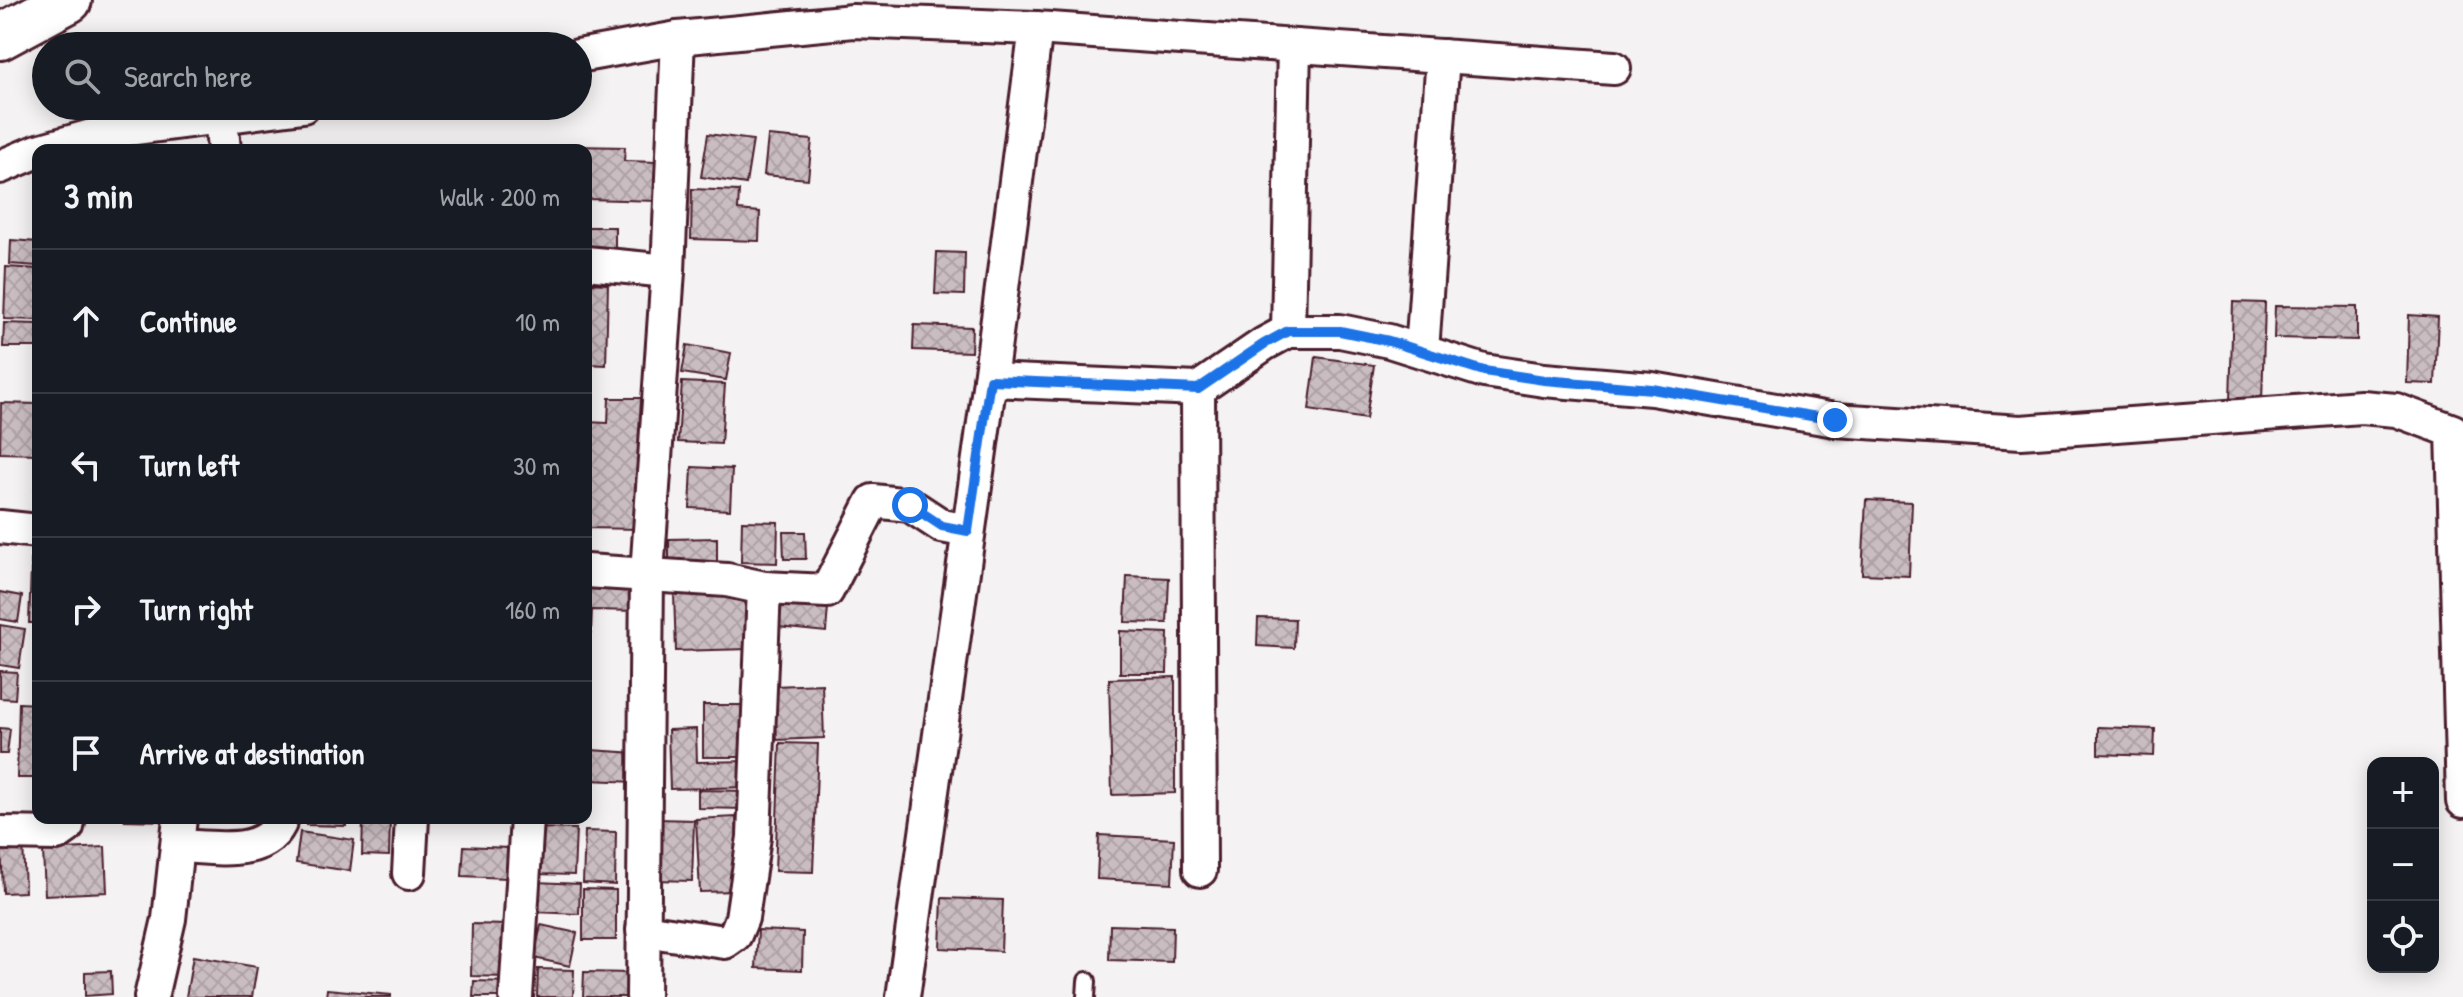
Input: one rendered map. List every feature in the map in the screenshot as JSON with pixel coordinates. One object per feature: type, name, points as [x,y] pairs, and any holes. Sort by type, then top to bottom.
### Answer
[{"type":"highway","points":[[0,37],[69,0]]},
{"type":"street","points":[[592,53],[678,38],[853,21],[1036,28],[1614,68]]},
{"type":"street","points":[[903,997],[1036,28]]},
{"type":"street","points":[[643,997],[647,574],[668,271],[678,38]]},
{"type":"street","points":[[1288,331],[1294,46]]},
{"type":"street","points":[[1422,351],[1443,56]]},
{"type":"street","points":[[84,144],[207,120]]},
{"type":"street","points":[[221,120],[223,144]]},
{"type":"street","points":[[0,167],[32,153]]},
{"type":"street","points":[[592,264],[668,271]]},
{"type":"street","points":[[990,380],[1198,389],[1288,331],[1340,331],[1389,341],[1484,371],[1544,380],[1652,389],[1835,420],[2021,432],[2361,407],[2396,410],[2453,431],[2463,801]]},
{"type":"street","points":[[1198,389],[1200,870]]},
{"type":"street","points":[[592,571],[727,580],[764,588],[827,591],[873,501],[910,505],[942,526],[968,531]]},
{"type":"street","points":[[0,527],[32,530]]},
{"type":"street","points":[[643,930],[725,942],[735,935],[742,918],[758,789],[764,588]]},
{"type":"street","points":[[0,833],[57,834],[68,824]]},
{"type":"street","points":[[151,997],[169,919],[179,832],[245,847],[264,843],[280,824]]},
{"type":"street","points":[[409,873],[412,824]]},
{"type":"street","points":[[516,997],[527,824]]},
{"type":"building","points":[[708,134],[753,140],[746,184],[701,177]]},
{"type":"building","points":[[768,136],[812,140],[808,179],[764,175]]},
{"type":"building","points":[[592,146],[625,147],[624,161],[659,162],[658,201],[592,199]]},
{"type":"building","points":[[692,189],[739,191],[738,210],[760,212],[759,241],[691,239]]},
{"type":"building","points":[[592,227],[615,227],[615,254],[592,254]]},
{"type":"building","points":[[11,240],[32,242],[32,266],[10,264]]},
{"type":"building","points":[[937,252],[965,253],[964,295],[935,294]]},
{"type":"building","points":[[6,267],[32,269],[32,320],[4,319]]},
{"type":"building","points":[[592,283],[608,284],[606,365],[592,364]]},
{"type":"building","points":[[2233,302],[2265,303],[2262,402],[2230,401]]},
{"type":"building","points":[[2275,306],[2357,307],[2357,340],[2274,338]]},
{"type":"building","points":[[2409,315],[2438,317],[2435,384],[2407,383]]},
{"type":"building","points":[[4,323],[32,324],[32,347],[3,347]]},
{"type":"building","points":[[914,325],[972,327],[971,352],[913,350]]},
{"type":"building","points":[[687,345],[731,353],[726,380],[682,373]]},
{"type":"building","points":[[1316,357],[1374,365],[1366,419],[1309,410]]},
{"type":"building","points":[[682,382],[725,384],[721,444],[678,442]]},
{"type":"building","points":[[609,398],[642,398],[639,529],[592,528],[592,422],[608,423]]},
{"type":"building","points":[[1,403],[32,404],[32,454],[0,453]]},
{"type":"building","points":[[692,467],[732,469],[730,510],[690,508]]},
{"type":"building","points":[[1866,500],[1912,502],[1909,576],[1862,574]]},
{"type":"building","points":[[742,521],[778,522],[777,563],[741,562]]},
{"type":"building","points":[[783,532],[805,532],[806,559],[784,559]]},
{"type":"building","points":[[717,538],[717,563],[669,564],[669,539]]},
{"type":"building","points":[[31,568],[32,568],[32,623],[29,623]]},
{"type":"building","points":[[1127,576],[1169,578],[1167,623],[1125,622]]},
{"type":"building","points":[[592,583],[637,585],[637,611],[592,610]]},
{"type":"building","points":[[0,592],[22,596],[18,622],[0,619]]},
{"type":"building","points":[[748,592],[749,649],[676,651],[674,594]]},
{"type":"building","points":[[780,602],[828,607],[826,632],[778,627]]},
{"type":"building","points":[[1258,618],[1295,619],[1294,648],[1257,646]]},
{"type":"building","points":[[0,625],[25,629],[19,668],[0,665]]},
{"type":"building","points":[[1120,631],[1168,633],[1167,673],[1120,673]]},
{"type":"building","points":[[0,671],[17,672],[15,699],[0,698]]},
{"type":"building","points":[[1175,677],[1175,793],[1112,795],[1109,679]]},
{"type":"building","points":[[822,684],[824,738],[777,740],[774,686]]},
{"type":"building","points":[[19,703],[32,704],[32,778],[17,778]]},
{"type":"building","points":[[703,705],[746,705],[745,757],[703,757]]},
{"type":"building","points":[[2098,727],[2155,729],[2154,756],[2098,754]]},
{"type":"building","points":[[0,728],[10,729],[7,754],[0,754]]},
{"type":"building","points":[[696,729],[697,762],[749,761],[749,787],[670,789],[668,730]]},
{"type":"building","points":[[780,743],[818,744],[813,872],[775,871]]},
{"type":"building","points":[[592,750],[637,753],[636,782],[592,780]]},
{"type":"building","points":[[698,790],[746,791],[746,809],[698,808]]},
{"type":"building","points":[[736,817],[739,891],[700,892],[696,819]]},
{"type":"building","points":[[657,819],[694,820],[692,881],[655,880]]},
{"type":"building","points":[[346,824],[346,826],[306,825]]},
{"type":"building","points":[[363,824],[390,824],[389,856],[362,855]]},
{"type":"building","points":[[538,828],[576,829],[574,875],[536,874]]},
{"type":"building","points":[[585,831],[616,832],[615,885],[583,883]]},
{"type":"building","points":[[300,832],[354,840],[350,871],[296,863]]},
{"type":"building","points":[[1099,835],[1174,839],[1172,883],[1097,879]]},
{"type":"building","points":[[23,840],[25,892],[3,893],[1,841]]},
{"type":"building","points":[[464,846],[508,848],[507,878],[462,876]]},
{"type":"building","points":[[105,847],[107,892],[45,895],[43,850]]},
{"type":"building","points":[[536,882],[580,884],[579,914],[535,912]]},
{"type":"building","points":[[583,889],[616,890],[616,940],[583,940]]},
{"type":"building","points":[[942,898],[1003,900],[1001,951],[940,948]]},
{"type":"building","points":[[472,924],[507,925],[506,977],[471,976]]},
{"type":"building","points":[[541,925],[577,933],[570,966],[534,958]]},
{"type":"building","points":[[1110,925],[1173,927],[1172,962],[1109,960]]},
{"type":"building","points":[[758,930],[803,932],[802,970],[756,968]]},
{"type":"building","points":[[193,956],[257,967],[252,997],[186,997]]},
{"type":"building","points":[[538,969],[574,970],[573,997],[537,997]]},
{"type":"building","points":[[111,971],[112,994],[85,996],[85,972]]},
{"type":"building","points":[[584,972],[631,973],[631,997],[583,997]]},
{"type":"building","points":[[474,981],[510,982],[509,997],[473,997]]},
{"type":"building","points":[[327,989],[391,995],[391,997],[326,997]]},
{"type":"route","points":[[910,505],[942,526],[968,531],[990,380],[1198,389],[1288,331],[1340,331],[1389,341],[1484,371],[1544,380],[1652,389],[1835,420]]}]
